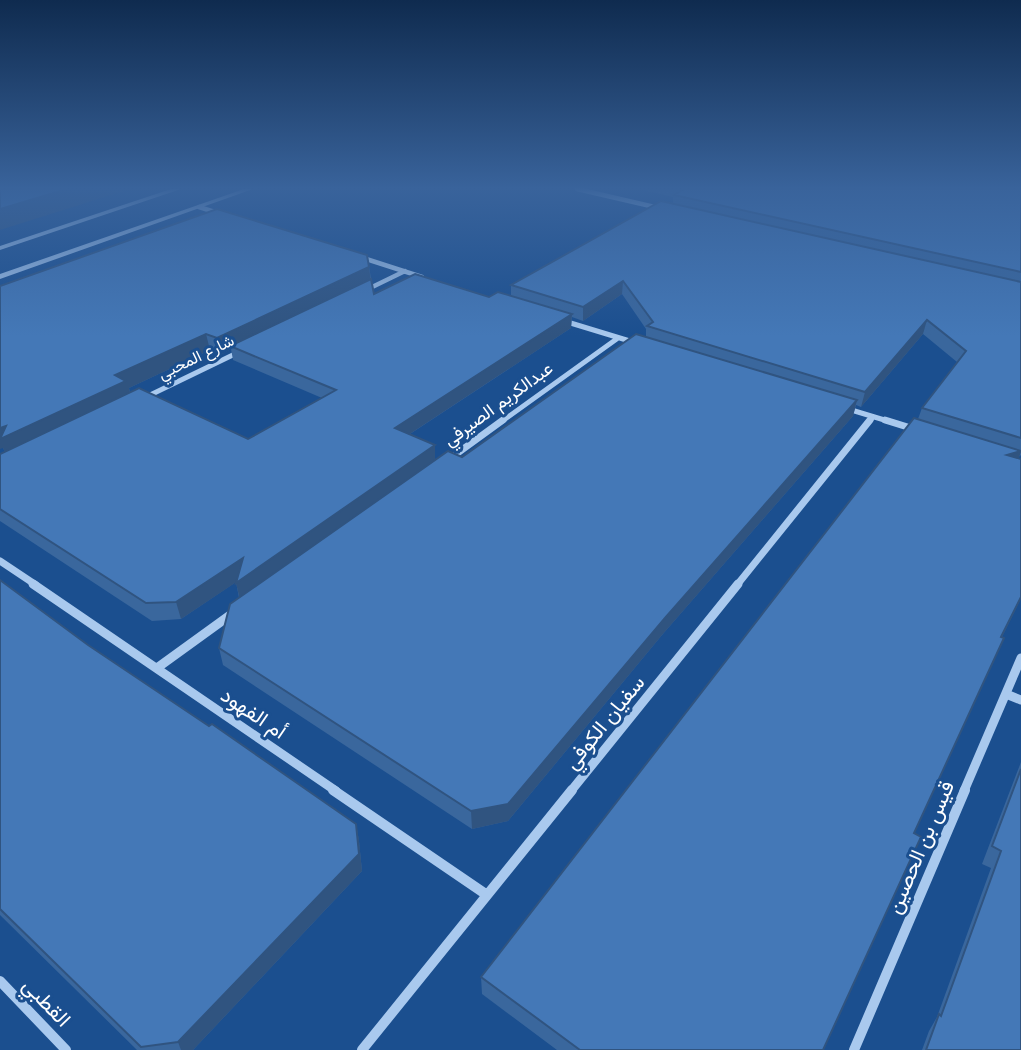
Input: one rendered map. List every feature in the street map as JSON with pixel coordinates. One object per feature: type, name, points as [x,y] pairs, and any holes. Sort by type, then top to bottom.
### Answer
[{"type":"street","points":[[0,248],[30,238]]},
{"type":"street","points":[[0,277],[111,238]]},
{"type":"street","points":[[353,255],[431,280]]},
{"type":"street","points":[[356,295],[405,271]]},
{"type":"street","points":[[551,317],[643,346]]},
{"type":"street","name":"عبدالكريم الصيرفي","points":[[438,467],[618,338]]},
{"type":"street","name":"شارع المحبي","points":[[135,402],[245,349]]},
{"type":"street","points":[[835,405],[922,432]]},
{"type":"street","name":"سفيان الكوفي","points":[[362,1050],[873,416]]},
{"type":"street","name":"أم الفهود","points":[[0,561],[487,895]]},
{"type":"street","points":[[157,668],[235,611]]},
{"type":"street","name":"قيس بن الحصين","points":[[854,1050],[1021,658]]},
{"type":"street","points":[[1006,694],[1021,700]]},
{"type":"street","name":"القطبي","points":[[0,981],[66,1050]]},
{"type":"building","points":[[135,238],[312,238],[367,255],[369,267],[217,338],[206,334],[115,375],[126,381],[0,439],[6,426],[0,428],[0,286]]},
{"type":"building","points":[[595,238],[825,238],[1021,282],[1021,438],[922,408],[966,351],[927,320],[865,392],[647,326],[653,322],[623,281],[583,307],[511,285]]},
{"type":"building","points":[[868,238],[1021,238],[1021,272]]},
{"type":"building","points":[[415,274],[489,297],[498,292],[572,314],[395,428],[435,445],[236,583],[243,558],[176,602],[146,603],[0,509],[0,454],[139,388],[248,439],[336,390],[230,346],[371,279],[374,294]]},
{"type":"building","points":[[636,334],[857,400],[665,618],[508,804],[471,811],[219,648],[230,604],[448,451],[462,457]]},
{"type":"building","points":[[914,418],[1021,451],[1007,455],[1021,459],[1021,597],[914,833],[921,837],[823,1050],[580,1050],[481,977]]},
{"type":"building","points":[[0,580],[88,645],[209,726],[212,724],[356,824],[359,854],[178,1042],[141,1047],[0,909]]},
{"type":"building","points":[[1021,769],[1021,1050],[926,1050],[1001,851],[992,846]]}]
